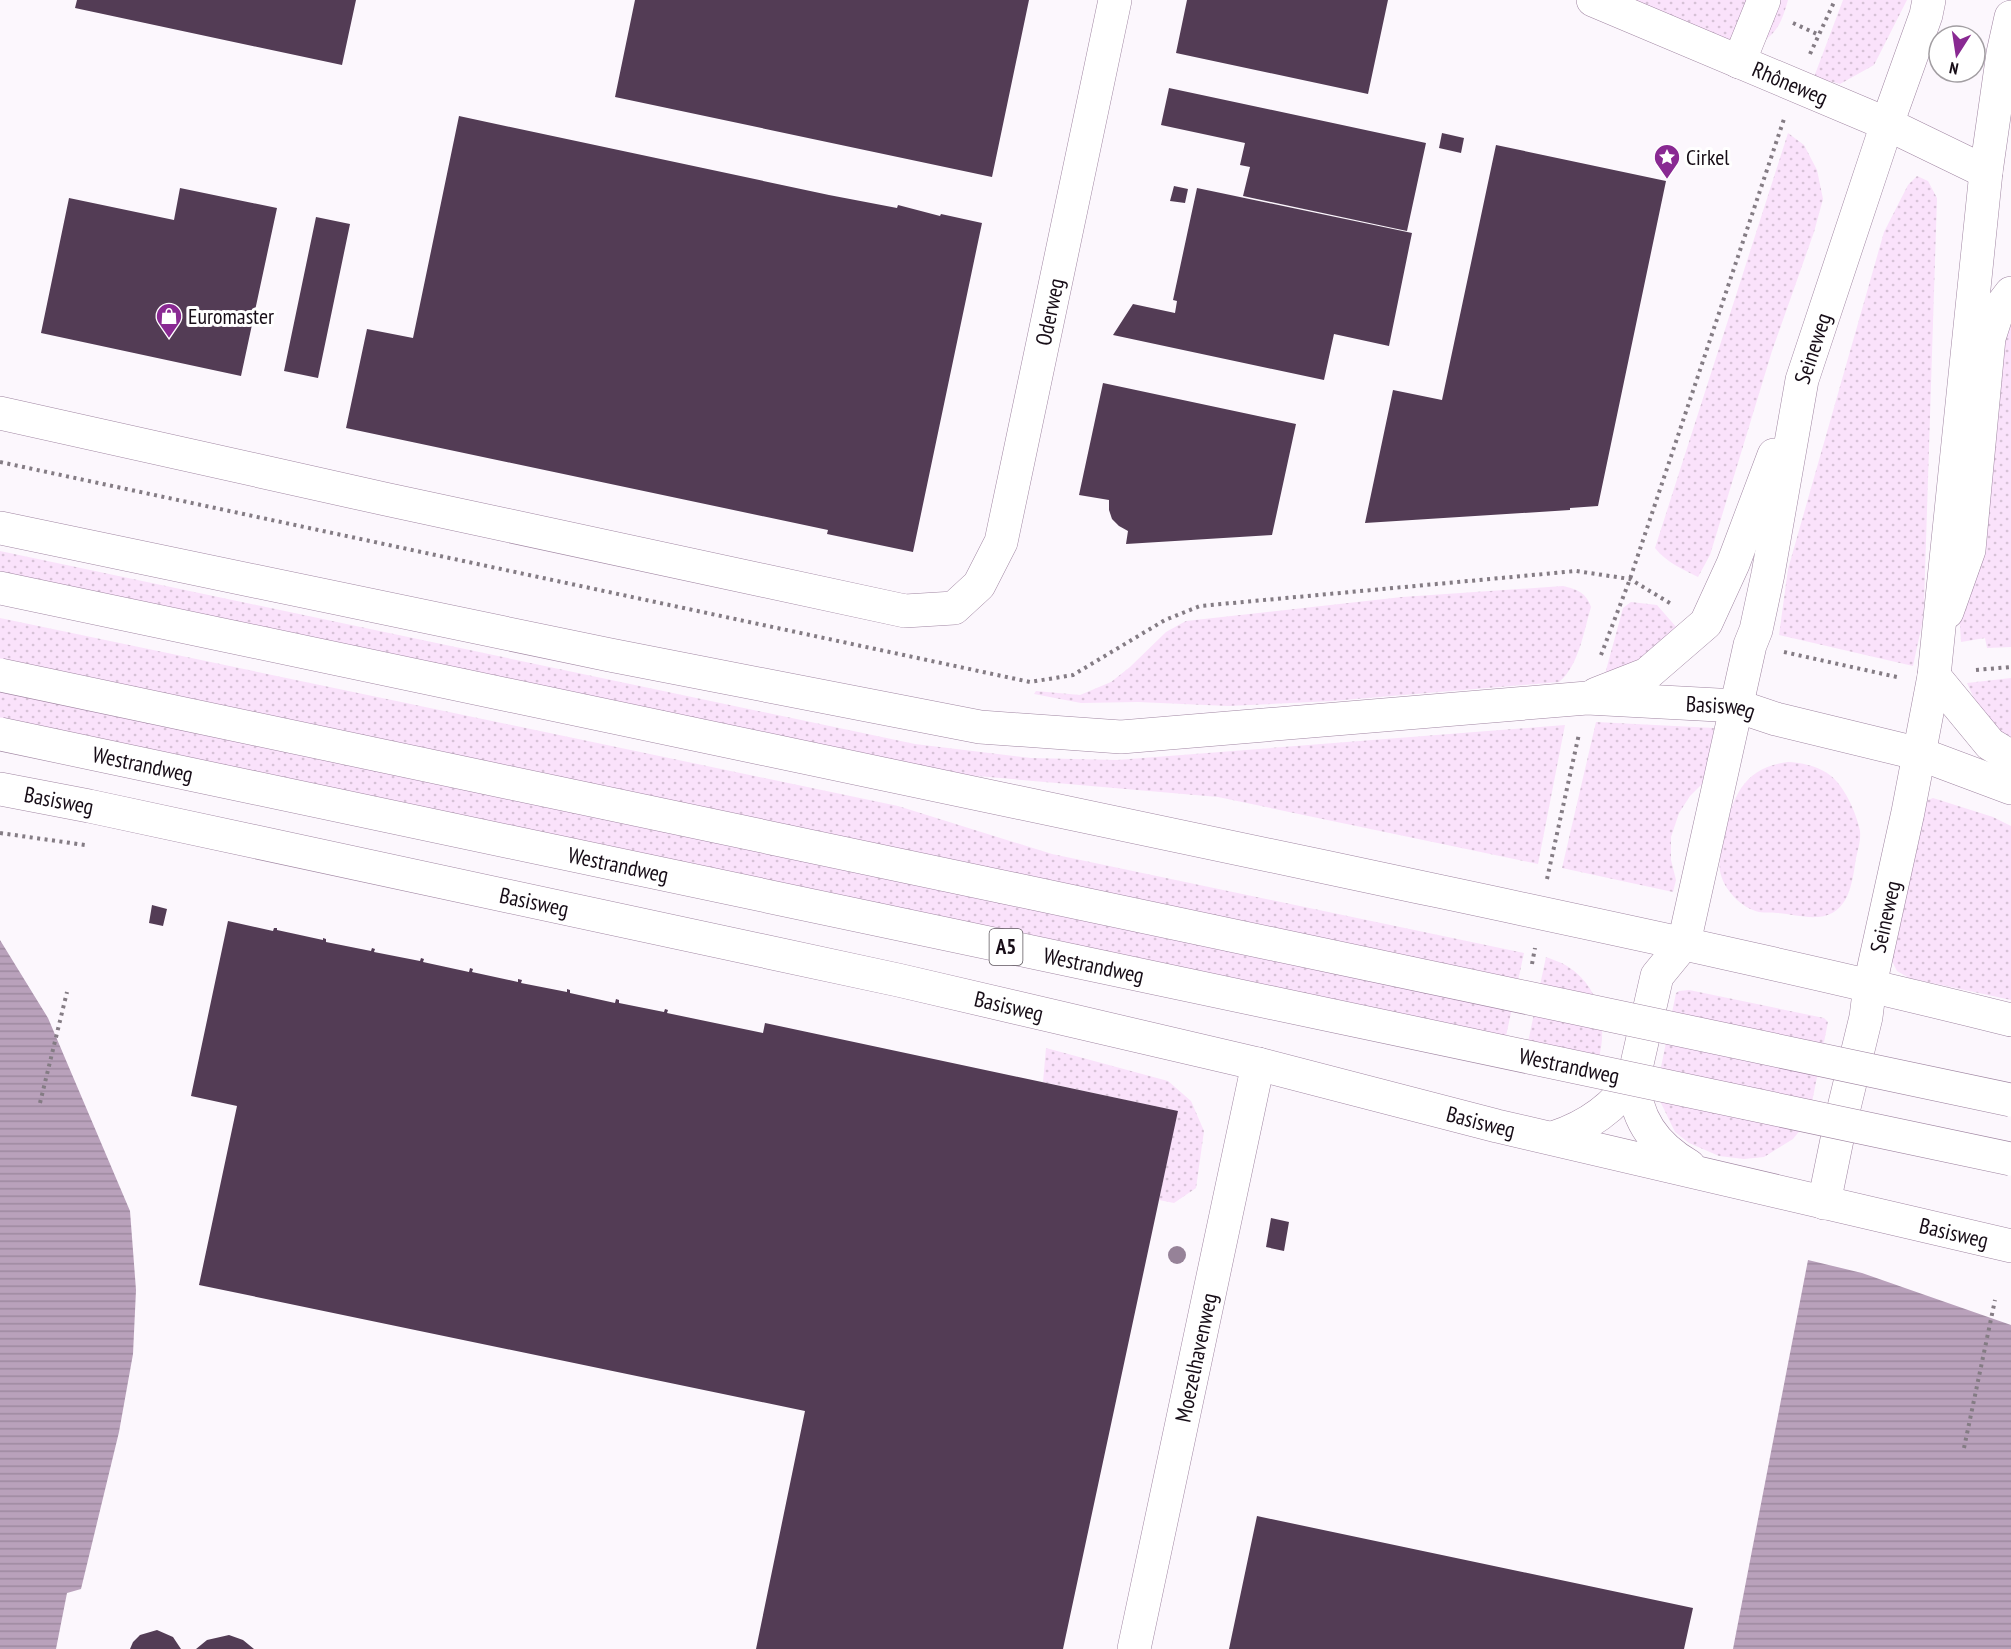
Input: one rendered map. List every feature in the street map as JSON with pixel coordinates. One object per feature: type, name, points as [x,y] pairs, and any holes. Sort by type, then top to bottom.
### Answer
[{"type":"main road","name":"Oderweg","points":[[0,413],[905,611],[954,608],[979,585],[1001,542],[1115,0]]},
{"type":"main road","name":"Rhôneweg","points":[[1593,0],[1887,124],[1986,172]]},
{"type":"main road","points":[[1739,62],[1764,0]]},
{"type":"main road","name":"Seineweg","points":[[1684,943],[1768,574],[1802,380],[1887,124],[1926,15],[1929,0]]},
{"type":"main road","name":"Seineweg","points":[[1824,1203],[1866,1017],[1870,985],[1920,754],[1934,676],[1941,628],[1986,172],[2003,53],[2011,16]]},
{"type":"main road","name":"Seineweg","points":[[1941,628],[1969,550],[1989,339],[1998,310],[2011,293]]},
{"type":"main road","points":[[1587,698],[1647,674],[1706,623],[1733,564],[1802,380]]},
{"type":"main road","name":"Basisweg","points":[[0,528],[610,655],[980,727],[1121,736],[1587,698],[1737,706],[1776,719],[1920,754],[2011,788]]},
{"type":"main road","points":[[0,588],[1542,912],[1870,985],[2011,1020]]},
{"type":"main road","points":[[0,675],[2011,1100]]},
{"type":"main road","points":[[1934,676],[1990,744],[2011,757]]},
{"type":"main road","name":"Westrandweg","points":[[0,734],[2011,1160]]},
{"type":"main road","name":"Basisweg","points":[[0,789],[101,808],[887,977],[1258,1064],[1497,1126],[2011,1246]]},
{"type":"main road","points":[[1684,943],[1657,976],[1634,1077],[1634,1088],[1641,1113],[1653,1137],[1666,1152],[1688,1166],[1718,1178]]},
{"type":"main road","name":"Moezelhavenweg","points":[[1134,1649],[1258,1064]]},
{"type":"main road","points":[[1553,1138],[1571,1132],[1593,1120],[1628,1088],[1634,1077]]},
{"type":"path","points":[[1542,912],[1551,854],[1587,698],[1630,579],[1796,86],[1835,0]]},
{"type":"path","points":[[1750,645],[1899,677],[1934,676]]},
{"type":"path","points":[[40,1103],[67,993]]},
{"type":"path","points":[[1964,1448],[1995,1300]]},
{"type":"shaded area","points":[[1628,0],[1788,0],[1774,32],[1745,52]]},
{"type":"shaded area","points":[[1843,0],[1907,0],[1874,65],[1840,84],[1814,77]]},
{"type":"shaded area","points":[[1788,133],[1804,145],[1817,170],[1823,199],[1814,232],[1772,351],[1710,555],[1698,577],[1669,561],[1655,548]]},
{"type":"shaded area","points":[[1917,176],[1928,181],[1937,198],[1924,604],[1913,666],[1779,635],[1788,569],[1884,232],[1908,185]]},
{"type":"shaded area","points":[[2011,317],[2011,647],[1987,648],[1985,638],[1961,642],[1959,611],[1995,382]]},
{"type":"shaded area","points":[[0,551],[915,744],[1031,758],[1117,760],[1565,725],[1538,864],[1218,797],[942,773],[0,576]]},
{"type":"shaded area","points":[[1563,586],[1580,592],[1591,607],[1576,657],[1566,675],[1559,682],[1332,701],[1228,706],[1138,702],[1081,703],[1034,694],[1036,691],[1080,695],[1111,682],[1166,632],[1186,621],[1402,597]]},
{"type":"shaded area","points":[[1631,602],[1657,605],[1677,628],[1639,662],[1605,674],[1623,608]]},
{"type":"shaded area","points":[[0,618],[898,806],[1052,854],[1524,953],[1506,1036],[0,721]]},
{"type":"shaded area","points":[[2011,678],[2011,741],[1985,715],[1967,683]]},
{"type":"shaded area","points":[[1596,722],[1714,728],[1704,782],[1690,796],[1679,813],[1671,837],[1671,860],[1676,880],[1673,892],[1562,868]]},
{"type":"shaded area","points":[[1788,762],[1813,766],[1833,778],[1848,799],[1860,831],[1860,841],[1847,896],[1843,904],[1828,915],[1807,917],[1752,910],[1729,891],[1720,871],[1720,857],[1728,820],[1743,786],[1761,770]]},
{"type":"shaded area","points":[[1933,798],[1993,817],[2011,826],[2011,1000],[1909,978],[1897,971],[1892,961],[1922,809],[1928,800]]},
{"type":"shaded area","points":[[0,940],[48,1018],[130,1211],[136,1290],[133,1354],[119,1432],[81,1589],[67,1593],[56,1649],[0,1649]]},
{"type":"shaded area","points":[[1546,957],[1565,965],[1578,974],[1593,994],[1601,1018],[1599,1057],[1528,1042]]},
{"type":"shaded area","points":[[1689,990],[1824,1018],[1828,1022],[1811,1107],[1801,1129],[1793,1139],[1764,1157],[1744,1159],[1719,1156],[1689,1143],[1675,1132],[1661,1103],[1657,1087],[1676,993]]},
{"type":"shaded area","points":[[1046,1048],[1168,1081],[1191,1101],[1204,1131],[1196,1188],[1174,1203],[1159,1200],[1177,1111],[1043,1082]]},
{"type":"shaded area","points":[[1808,1260],[1862,1273],[2011,1325],[2011,1649],[1733,1649]]},
{"type":"building","points":[[77,0],[356,0],[342,65],[75,8]]},
{"type":"building","points":[[635,0],[1029,0],[992,177],[615,97]]},
{"type":"building","points":[[1187,0],[1388,0],[1368,94],[1176,53]]},
{"type":"building","points":[[1169,88],[1426,143],[1407,231],[1243,196],[1250,167],[1240,165],[1245,143],[1161,125]]},
{"type":"building","points":[[459,116],[829,195],[897,208],[898,205],[940,216],[941,214],[982,223],[913,552],[827,534],[828,530],[346,428],[367,329],[413,338]]},
{"type":"building","points":[[1442,133],[1464,138],[1461,153],[1439,148]]},
{"type":"building","points":[[1496,145],[1666,181],[1598,506],[1570,508],[1570,510],[1365,523],[1393,390],[1442,400]]},
{"type":"building","points":[[1174,186],[1188,189],[1185,203],[1170,201]]},
{"type":"building","points":[[180,188],[277,208],[241,376],[41,333],[69,198],[174,220]]},
{"type":"building","points":[[1197,188],[1412,233],[1389,346],[1334,334],[1324,380],[1113,335],[1133,304],[1175,313],[1177,301],[1173,300]]},
{"type":"building","points":[[316,217],[350,224],[318,378],[284,371]]},
{"type":"building","points":[[1103,383],[1296,424],[1272,535],[1126,544],[1128,531],[1112,519],[1109,500],[1079,495]]},
{"type":"building","points":[[152,905],[167,909],[163,926],[149,923]]},
{"type":"building","points":[[228,921],[273,931],[277,928],[277,930],[323,940],[323,938],[326,942],[371,951],[372,948],[375,949],[374,952],[420,961],[421,958],[424,959],[423,962],[469,972],[470,968],[473,969],[472,972],[518,982],[518,979],[522,980],[521,983],[567,992],[567,989],[570,993],[615,1003],[616,999],[619,1003],[664,1012],[665,1009],[668,1010],[667,1013],[763,1033],[765,1023],[1178,1111],[1063,1649],[756,1649],[805,1411],[199,1285],[237,1106],[191,1096]]},
{"type":"building","points":[[1271,1218],[1289,1222],[1284,1251],[1266,1247]]},
{"type":"building","points":[[1257,1516],[1693,1608],[1684,1649],[1229,1649]]},
{"type":"building","points":[[157,1630],[173,1637],[181,1649],[130,1649],[140,1635]]},
{"type":"building","points":[[229,1635],[243,1640],[254,1649],[196,1649],[207,1640]]},
{"type":"place","name":"Cirkel","points":[[1667,180]]},
{"type":"place","name":"Euromaster","points":[[169,339]]}]
